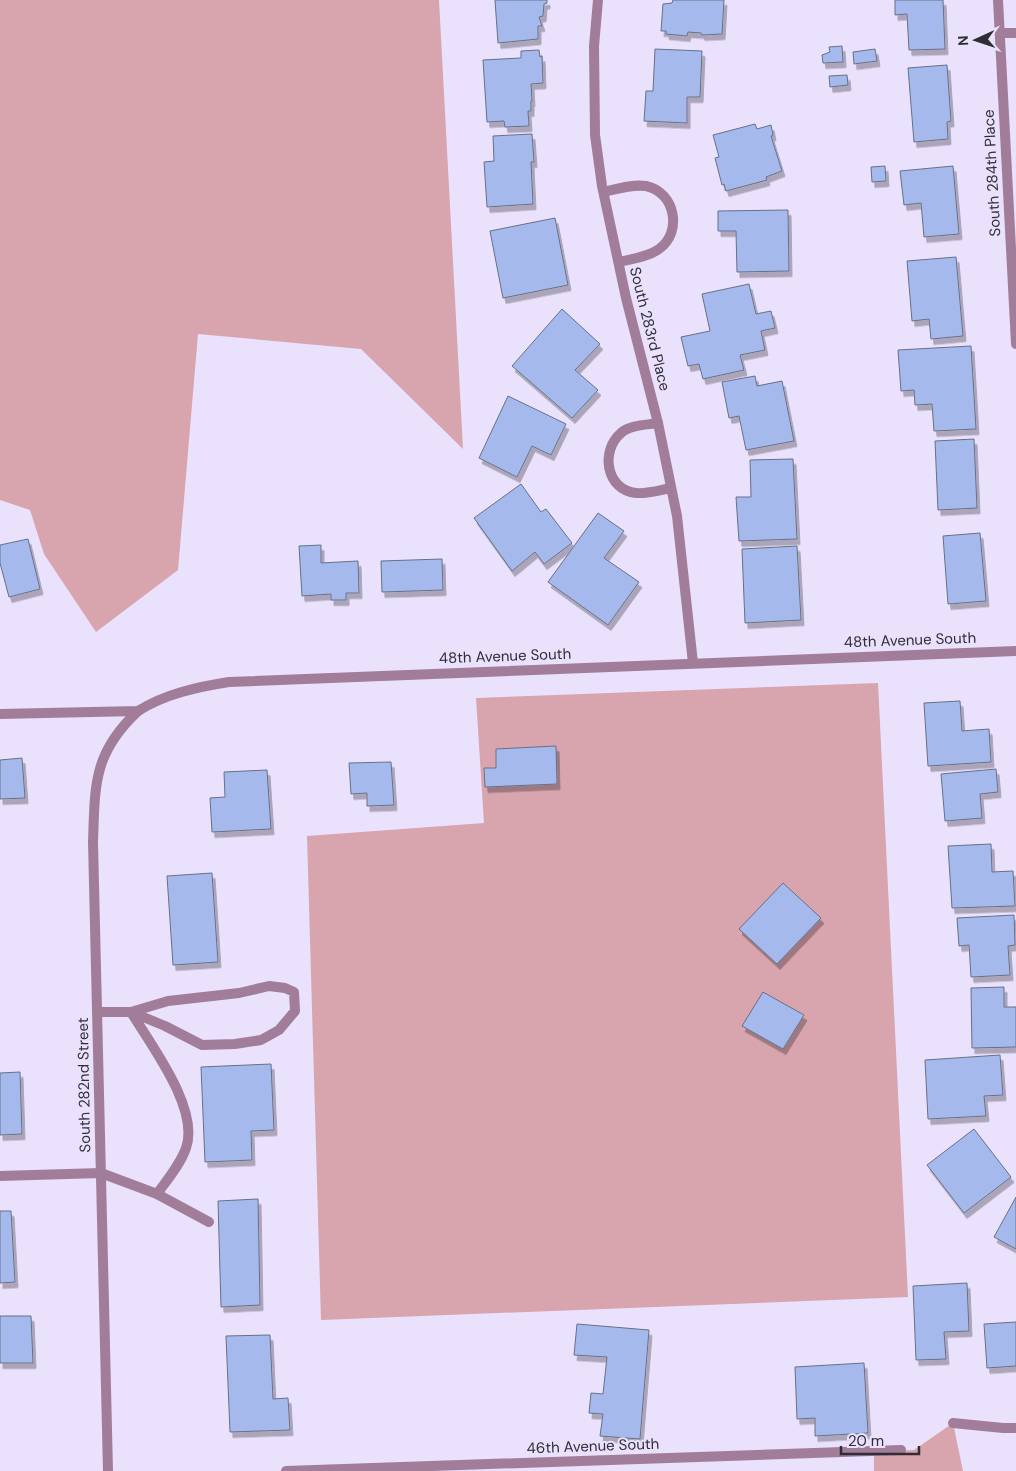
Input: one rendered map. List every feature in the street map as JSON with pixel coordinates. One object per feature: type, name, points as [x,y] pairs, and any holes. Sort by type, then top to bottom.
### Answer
[{"type":"street","name":"South 283rd Place","points":[[598,0],[594,46],[595,135],[604,192],[619,262],[658,423],[677,516],[693,663]]},
{"type":"street","name":"South 284th Place","points":[[998,0],[1016,344]]},
{"type":"street","points":[[1000,33],[1016,32]]},
{"type":"street","points":[[604,192],[632,186],[646,186],[658,192],[668,201],[673,214],[673,227],[668,240],[658,250],[619,262]]},
{"type":"street","points":[[658,423],[634,427],[622,432],[613,442],[608,454],[608,467],[613,479],[623,488],[635,493],[648,493],[671,488]]},
{"type":"street","name":"48th Avenue South","points":[[0,714],[138,711],[174,694],[208,685],[229,682],[1016,651]]},
{"type":"street","name":"South 282nd Street","points":[[108,1471],[93,842],[97,779],[103,758],[108,745],[116,733],[138,711]]},
{"type":"street","points":[[97,1012],[131,1012],[168,1001],[239,993],[269,986],[285,988],[294,992],[294,1011],[279,1030],[261,1040],[234,1044],[202,1045],[165,1026],[131,1012]]},
{"type":"street","points":[[131,1012],[174,1084],[182,1101],[187,1124],[186,1148],[172,1174],[157,1194]]},
{"type":"street","points":[[0,1176],[101,1173],[157,1194],[209,1222]]},
{"type":"street","points":[[953,1423],[1016,1428]]},
{"type":"street","name":"46th Avenue South","points":[[286,1471],[902,1450]]},
{"type":"shaded area","points":[[0,0],[439,0],[463,449],[361,349],[198,334],[178,570],[96,632],[44,554],[30,510],[0,500]]},
{"type":"shaded area","points":[[878,683],[908,1297],[321,1320],[307,836],[484,823],[476,698]]},
{"type":"shaded area","points":[[953,1423],[963,1471],[874,1471],[874,1452],[914,1450]]},
{"type":"building","points":[[495,0],[547,0],[547,3],[544,4],[543,16],[539,17],[542,26],[538,26],[538,39],[498,43]]},
{"type":"building","points":[[673,0],[724,0],[722,34],[702,35],[701,33],[688,32],[687,36],[666,34],[666,31],[661,31],[663,4],[672,3]]},
{"type":"building","points":[[895,0],[943,0],[945,49],[909,50],[907,14],[895,15]]},
{"type":"building","points":[[842,46],[843,62],[823,63],[822,55],[830,52],[829,47]]},
{"type":"building","points":[[655,49],[702,51],[700,97],[687,97],[687,123],[644,121],[646,91],[653,91]]},
{"type":"building","points":[[875,49],[877,61],[854,64],[853,52]]},
{"type":"building","points":[[539,50],[540,57],[542,56],[543,83],[531,84],[532,101],[531,111],[528,111],[529,126],[505,127],[504,121],[487,122],[483,60],[521,58],[521,51]]},
{"type":"building","points":[[947,65],[951,121],[947,122],[948,139],[914,142],[908,68]]},
{"type":"building","points":[[847,75],[848,85],[830,87],[829,76]]},
{"type":"building","points":[[755,124],[757,129],[771,125],[773,135],[771,136],[782,171],[766,177],[767,180],[726,191],[724,184],[722,185],[715,158],[719,157],[713,135]]},
{"type":"building","points":[[532,134],[534,162],[531,162],[533,204],[487,207],[484,162],[494,161],[493,136]]},
{"type":"building","points":[[885,166],[886,181],[872,182],[871,167]]},
{"type":"building","points":[[953,166],[959,234],[924,237],[921,203],[904,205],[900,171]]},
{"type":"building","points":[[788,210],[789,271],[737,272],[736,231],[718,231],[718,211]]},
{"type":"building","points":[[555,218],[568,285],[503,298],[490,231]]},
{"type":"building","points":[[956,257],[963,336],[931,339],[929,319],[912,321],[907,261]]},
{"type":"building","points":[[749,284],[756,314],[771,311],[775,328],[761,331],[765,350],[740,355],[744,370],[703,379],[699,364],[688,366],[681,337],[710,331],[702,294]]},
{"type":"building","points":[[562,309],[600,344],[575,370],[598,390],[572,418],[512,366]]},
{"type":"building","points":[[971,346],[976,429],[934,431],[932,404],[915,405],[914,390],[901,391],[898,350]]},
{"type":"building","points":[[755,376],[757,386],[782,381],[794,441],[746,450],[739,416],[729,418],[722,382]]},
{"type":"building","points":[[508,396],[566,424],[551,455],[532,446],[517,477],[479,458]]},
{"type":"building","points":[[974,439],[977,508],[938,510],[935,441]]},
{"type":"building","points":[[793,459],[797,539],[739,541],[736,497],[751,497],[750,460]]},
{"type":"building","points":[[521,484],[541,512],[546,509],[572,543],[544,564],[535,552],[512,571],[474,518]]},
{"type":"building","points":[[598,513],[624,531],[604,558],[639,582],[608,625],[548,582]]},
{"type":"building","points":[[980,533],[986,601],[948,604],[943,536]]},
{"type":"building","points":[[28,539],[40,589],[9,597],[0,563],[0,545]]},
{"type":"building","points":[[321,545],[321,563],[358,561],[359,593],[346,593],[346,600],[331,600],[331,594],[302,596],[299,546]]},
{"type":"building","points":[[797,546],[801,620],[745,623],[742,549]]},
{"type":"building","points":[[442,559],[443,590],[382,592],[381,561]]},
{"type":"building","points":[[960,701],[962,731],[989,729],[991,762],[928,766],[924,703]]},
{"type":"building","points":[[556,746],[557,784],[485,787],[484,768],[496,768],[496,749]]},
{"type":"building","points":[[22,758],[25,798],[0,799],[0,760]]},
{"type":"building","points":[[391,762],[394,805],[367,806],[367,793],[351,794],[349,763]]},
{"type":"building","points":[[996,769],[998,792],[980,794],[982,818],[945,821],[941,774]]},
{"type":"building","points":[[267,770],[271,829],[212,832],[210,798],[225,797],[224,772]]},
{"type":"building","points":[[991,844],[992,872],[1013,871],[1015,906],[952,908],[948,846]]},
{"type":"building","points":[[212,873],[218,962],[173,965],[167,876]]},
{"type":"building","points":[[783,883],[821,918],[777,964],[739,929]]},
{"type":"building","points":[[1014,915],[1015,945],[1008,946],[1010,975],[971,977],[969,945],[959,946],[957,918]]},
{"type":"building","points":[[1004,987],[1004,1007],[1016,1007],[1016,1047],[972,1048],[971,988]]},
{"type":"building","points":[[763,992],[804,1015],[783,1049],[742,1026]]},
{"type":"building","points":[[1000,1055],[1003,1095],[984,1096],[986,1116],[928,1119],[925,1060]]},
{"type":"building","points":[[271,1064],[274,1130],[251,1131],[252,1160],[205,1162],[201,1067]]},
{"type":"building","points":[[20,1072],[22,1134],[0,1135],[0,1073]]},
{"type":"building","points":[[974,1129],[1011,1177],[964,1213],[927,1165]]},
{"type":"building","points":[[1016,1197],[1016,1249],[994,1237]]},
{"type":"building","points":[[258,1199],[260,1305],[221,1307],[218,1201]]},
{"type":"building","points":[[0,1211],[11,1211],[15,1282],[0,1283]]},
{"type":"building","points":[[967,1283],[969,1331],[944,1332],[946,1359],[916,1360],[913,1286]]},
{"type":"building","points":[[0,1316],[31,1316],[33,1363],[0,1363]]},
{"type":"building","points":[[1016,1322],[1016,1366],[987,1368],[984,1324]]},
{"type":"building","points":[[577,1324],[649,1330],[640,1439],[600,1436],[603,1414],[589,1413],[591,1393],[603,1394],[607,1357],[574,1355]]},
{"type":"building","points":[[270,1335],[273,1399],[288,1398],[290,1430],[230,1432],[226,1336]]},
{"type":"building","points":[[864,1363],[868,1433],[815,1436],[815,1418],[797,1419],[795,1367]]}]
